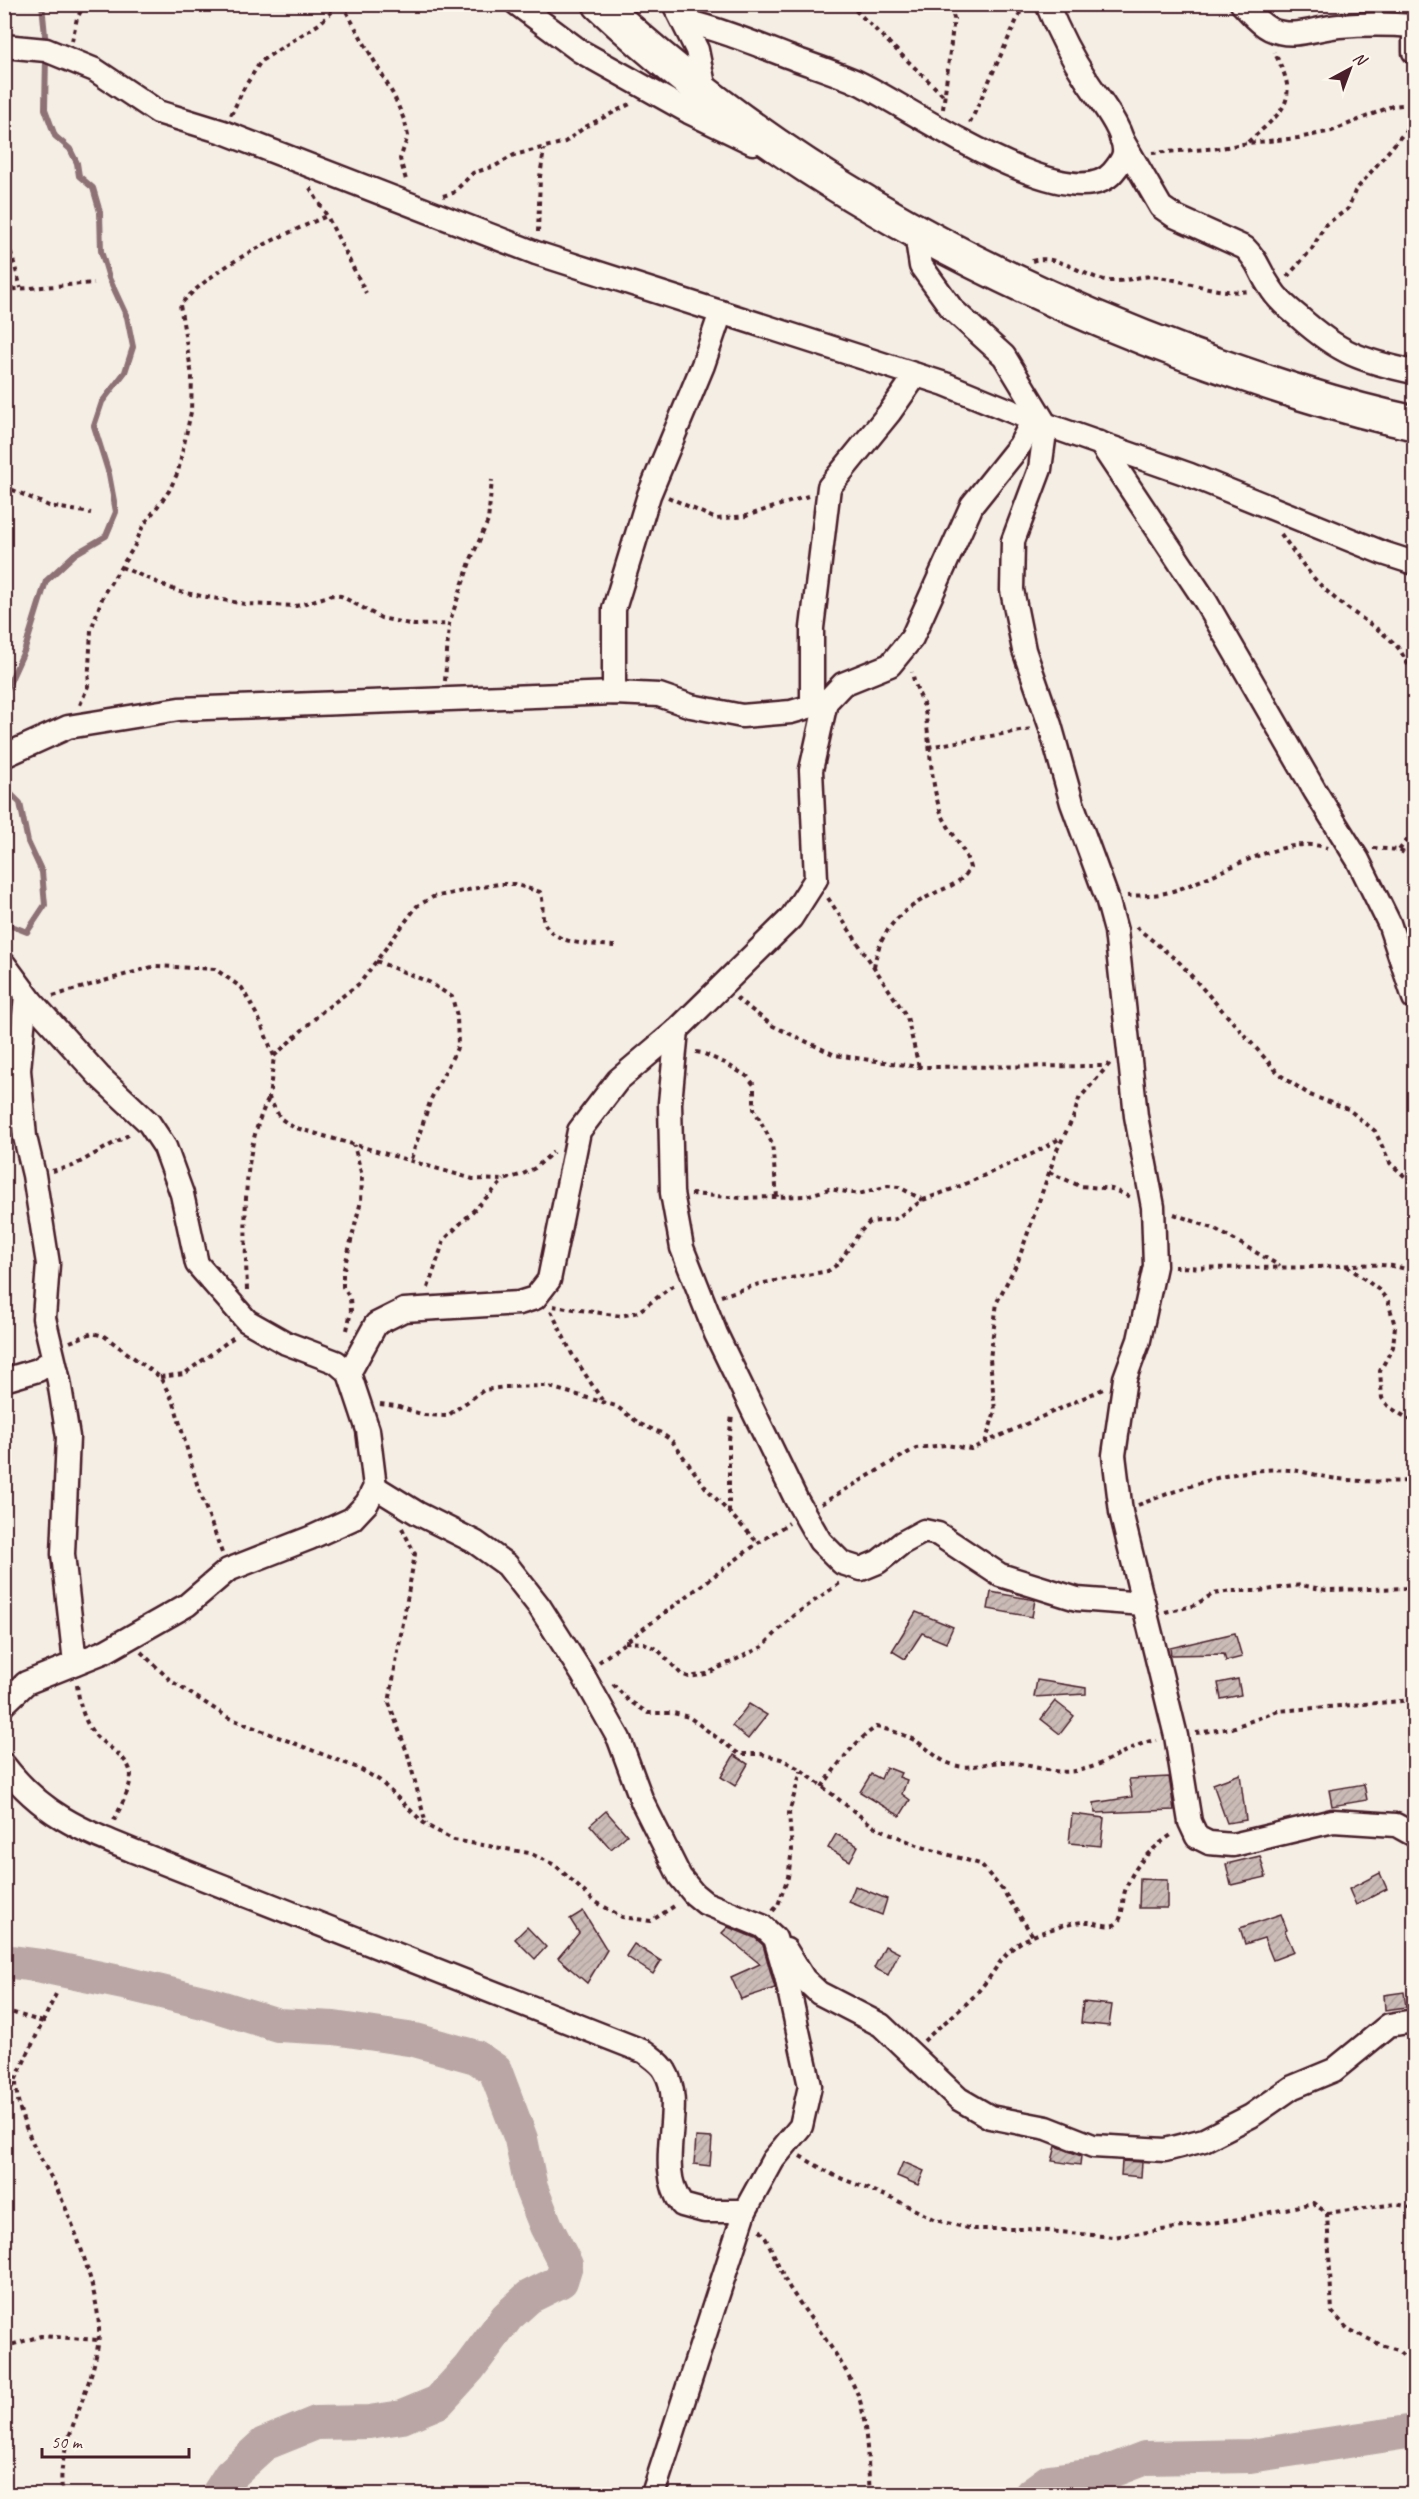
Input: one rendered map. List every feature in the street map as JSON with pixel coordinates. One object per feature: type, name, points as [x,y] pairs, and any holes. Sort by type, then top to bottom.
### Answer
[{"type":"highway","points":[[600,4],[706,95],[784,153],[915,232],[1093,317],[1255,379],[1359,412],[1414,423]]},
{"type":"street","points":[[517,4],[580,51],[662,97],[758,145],[784,153]]},
{"type":"street","points":[[1047,4],[1057,29],[1087,81],[1106,108],[1161,207],[1174,216],[1245,248],[1262,268],[1269,286],[1284,305],[1347,353],[1367,361],[1414,372]]},
{"type":"street","points":[[1242,4],[1257,22],[1270,30],[1287,34],[1336,26],[1388,24],[1414,26]]},
{"type":"street","points":[[679,13],[697,50],[706,95]]},
{"type":"street","points":[[679,13],[860,83],[996,158],[1043,178],[1083,186],[1110,175],[1121,163],[1125,152],[1121,137]]},
{"type":"street","points":[[1414,35],[1414,52]]},
{"type":"street","points":[[4,46],[46,50],[95,70],[158,111],[223,132],[536,254],[945,384],[1040,423],[1190,475],[1383,554],[1414,563]]},
{"type":"street","points":[[915,232],[921,266],[952,309],[1004,356],[1040,423],[1040,469],[1013,541],[1012,590],[1024,650],[1050,725],[1072,803],[1108,902],[1116,931],[1136,1116],[1153,1207],[1155,1266],[1140,1340],[1125,1378],[1114,1455],[1121,1512],[1176,1736],[1190,1822],[1197,1837],[1209,1843],[1233,1845],[1334,1821],[1396,1825],[1414,1835]]},
{"type":"street","points":[[614,693],[614,609],[649,495],[703,365],[721,312]]},
{"type":"street","points":[[342,1367],[376,1324],[404,1310],[519,1303],[535,1298],[549,1280],[579,1131],[618,1080],[676,1041],[721,987],[791,918],[816,879],[811,771],[819,704],[812,628],[829,487],[890,412],[916,375]]},
{"type":"street","points":[[4,756],[68,727],[179,709],[614,693],[660,695],[691,706],[742,716],[791,712],[819,704],[843,684],[890,665],[912,638],[972,505],[1040,423]]},
{"type":"street","points":[[1100,443],[1206,602],[1353,853],[1389,923],[1414,998]]},
{"type":"street","points":[[4,964],[29,999],[99,1076],[149,1123],[165,1147],[182,1194],[197,1264],[247,1321],[286,1343],[342,1367],[358,1401],[368,1430],[380,1490],[417,1513],[475,1542],[507,1565],[539,1606],[586,1672],[619,1739],[646,1811],[681,1877],[694,1894],[705,1903],[768,1932],[791,1955],[804,1978],[819,1993],[881,2025],[959,2099],[990,2117],[1047,2128],[1093,2146],[1165,2150],[1204,2140],[1251,2116],[1293,2087],[1334,2070],[1389,2025],[1414,2021]]},
{"type":"street","points":[[29,999],[19,1070],[25,1137],[34,1175],[48,1264],[44,1318],[68,1437],[63,1554],[75,1663]]},
{"type":"street","points":[[676,1041],[670,1103],[672,1193],[682,1248],[716,1334],[820,1541],[842,1563],[861,1569],[878,1562],[902,1543],[924,1531],[938,1534],[1000,1575],[1077,1599],[1145,1610]]},
{"type":"street","points":[[4,1380],[38,1370],[53,1357]]},
{"type":"street","points":[[4,1704],[26,1683],[106,1651],[187,1605],[228,1570],[352,1519],[380,1490]]},
{"type":"street","points":[[4,1765],[23,1789],[69,1824],[645,2052],[665,2069],[672,2087],[669,2160],[672,2192],[682,2205],[704,2211],[745,2211]]},
{"type":"street","points":[[653,2494],[745,2211],[773,2160],[801,2126],[810,2086],[803,2046],[768,1932]]},
{"type":"path","points":[[68,59],[76,18],[85,4]]},
{"type":"path","points":[[223,132],[244,88],[261,61],[319,24],[341,4],[394,96],[405,122],[408,136],[400,159],[407,188]]},
{"type":"path","points":[[849,4],[945,97]]},
{"type":"path","points":[[939,128],[954,18],[949,4]]},
{"type":"path","points":[[962,140],[1024,4]]},
{"type":"path","points":[[1248,143],[1274,119],[1288,98],[1289,89],[1279,62],[1257,22]]},
{"type":"path","points":[[434,197],[453,193],[473,173],[495,166],[514,155],[565,142],[585,127],[628,104],[662,97]]},
{"type":"path","points":[[1133,158],[1157,151],[1221,148],[1298,138],[1332,131],[1381,110],[1403,104],[1414,104]]},
{"type":"path","points":[[998,273],[1036,259],[1066,264],[1112,281],[1141,276],[1158,277],[1220,290],[1245,291],[1269,286],[1282,281],[1292,272],[1312,249],[1325,225],[1348,209],[1355,191],[1414,121]]},
{"type":"path","points":[[536,254],[541,209],[540,177],[544,149]]},
{"type":"path","points":[[292,159],[327,216],[366,293]]},
{"type":"path","points":[[68,727],[88,686],[91,630],[104,593],[178,472],[191,412],[192,376],[180,305],[210,279],[271,240],[327,216]]},
{"type":"path","points":[[4,245],[11,253],[21,288]]},
{"type":"path","points":[[4,290],[94,283]]},
{"type":"path","points":[[444,699],[449,624],[471,559],[488,521],[492,480]]},
{"type":"path","points":[[4,486],[49,506],[92,513]]},
{"type":"path","points":[[649,495],[674,498],[716,519],[746,516],[795,501],[829,487]]},
{"type":"path","points":[[1260,503],[1303,565],[1329,595],[1352,613],[1370,622],[1397,646],[1414,675]]},
{"type":"path","points":[[121,567],[180,592],[245,604],[296,606],[332,596],[341,596],[381,618],[414,625],[449,624]]},
{"type":"path","points":[[874,967],[877,946],[889,927],[907,908],[957,883],[965,877],[970,868],[968,859],[939,808],[928,747],[925,710],[914,683],[911,667],[912,638]]},
{"type":"path","points":[[928,747],[1050,725]]},
{"type":"path","points":[[1399,850],[1414,832]]},
{"type":"path","points":[[1108,902],[1168,893],[1257,856],[1294,846],[1323,846],[1353,853],[1399,850],[1414,859]]},
{"type":"path","points":[[816,879],[907,1017],[919,1067]]},
{"type":"path","points":[[274,1056],[323,1011],[360,983],[417,906],[433,897],[498,884],[514,884],[540,892],[546,927],[558,937],[583,944],[615,946]]},
{"type":"path","points":[[1108,902],[1180,963],[1280,1075],[1310,1095],[1348,1109],[1375,1131],[1390,1163],[1414,1185]]},
{"type":"path","points":[[376,960],[429,982],[452,997],[457,1016],[458,1046],[431,1099],[410,1162]]},
{"type":"path","points":[[29,999],[154,966],[215,969],[242,988],[259,1019],[274,1056],[269,1098],[260,1115],[252,1150],[247,1193],[245,1230],[247,1321],[235,1336],[222,1343],[184,1374],[160,1377]]},
{"type":"path","points":[[721,987],[773,1026],[835,1055],[919,1067],[1106,1066]]},
{"type":"path","points":[[676,1041],[748,1077],[754,1085],[754,1109],[772,1143],[777,1197]]},
{"type":"path","points":[[703,1301],[759,1284],[828,1271],[838,1264],[860,1232],[870,1222],[895,1219],[923,1200],[963,1185],[1034,1153],[1061,1138],[1068,1130],[1079,1099],[1127,1045]]},
{"type":"path","points":[[269,1098],[280,1118],[293,1126],[473,1179],[504,1180],[535,1168],[579,1131]]},
{"type":"path","points":[[34,1175],[74,1166],[149,1123]]},
{"type":"path","points":[[985,1444],[995,1411],[990,1359],[997,1302],[1018,1261],[1061,1138]]},
{"type":"path","points":[[342,1367],[351,1311],[350,1298],[343,1287],[343,1273],[361,1201],[362,1176],[354,1144]]},
{"type":"path","points":[[1049,1173],[1080,1186],[1112,1189],[1153,1207],[1215,1229],[1282,1267]]},
{"type":"path","points":[[422,1309],[444,1240],[504,1180]]},
{"type":"path","points":[[672,1193],[741,1198],[777,1197],[806,1196],[829,1189],[859,1194],[888,1186],[899,1187],[923,1200]]},
{"type":"path","points":[[1155,1266],[1347,1266],[1400,1268],[1414,1272]]},
{"type":"path","points":[[1347,1266],[1379,1290],[1388,1301],[1395,1326],[1393,1347],[1380,1371],[1382,1398],[1389,1407],[1414,1422]]},
{"type":"path","points":[[603,1401],[557,1327],[549,1305],[621,1316],[638,1312],[692,1272]]},
{"type":"path","points":[[53,1357],[78,1337],[92,1333],[104,1336],[160,1377],[174,1403],[197,1484],[228,1570]]},
{"type":"path","points":[[1033,1936],[1002,1889],[980,1864],[919,1846],[873,1826],[801,1770],[781,1759],[761,1754],[739,1754],[689,1718],[674,1713],[648,1713],[628,1700],[615,1686],[586,1672],[758,1543],[889,1462],[916,1448],[946,1445],[971,1449],[1028,1422],[1072,1405],[1125,1378]]},
{"type":"path","points":[[729,1513],[729,1440],[733,1410],[742,1385]]},
{"type":"path","points":[[358,1401],[396,1406],[424,1415],[447,1416],[484,1390],[505,1387],[546,1386],[603,1401],[616,1406],[640,1424],[661,1433],[672,1442],[706,1488],[758,1543]]},
{"type":"path","points":[[1121,1512],[1196,1483],[1259,1471],[1291,1470],[1332,1479],[1414,1481]]},
{"type":"path","points":[[380,1490],[415,1554],[389,1703],[408,1755],[426,1825]]},
{"type":"path","points":[[625,1642],[644,1643],[658,1650],[681,1674],[689,1677],[706,1674],[762,1647],[793,1616],[821,1594],[861,1569]]},
{"type":"path","points":[[1145,1610],[1193,1606],[1213,1594],[1231,1591],[1259,1591],[1301,1585],[1326,1590],[1414,1588]]},
{"type":"path","points":[[127,1640],[171,1681],[229,1718],[358,1768],[379,1780],[426,1825],[454,1840],[529,1853],[555,1864],[594,1901],[621,1917],[651,1921],[694,1894]]},
{"type":"path","points":[[75,1663],[78,1697],[85,1717],[95,1735],[122,1758],[131,1771],[130,1783],[105,1840]]},
{"type":"path","points":[[822,1788],[842,1758],[864,1735],[876,1727],[889,1729],[919,1743],[937,1759],[960,1767],[1006,1762],[1045,1771],[1076,1771],[1109,1761],[1148,1742],[1232,1728],[1278,1711],[1414,1700]]},
{"type":"path","points":[[768,1932],[788,1877],[792,1850],[789,1813],[801,1770]]},
{"type":"path","points":[[910,2054],[981,1989],[1004,1954],[1033,1936],[1086,1921],[1110,1926],[1116,1924],[1120,1920],[1125,1891],[1137,1864],[1156,1845],[1190,1822]]},
{"type":"path","points":[[4,2104],[56,1994]]},
{"type":"path","points":[[4,2010],[43,2022]]},
{"type":"path","points":[[16,2082],[16,2097],[21,2116],[34,2147],[69,2214],[92,2288],[99,2326],[98,2354],[64,2457],[60,2480],[63,2494]]},
{"type":"path","points":[[783,2147],[835,2176],[896,2200],[935,2220],[972,2229],[1027,2229],[1113,2237],[1239,2219],[1313,2203],[1327,2212],[1396,2204],[1414,2208]]},
{"type":"path","points":[[745,2211],[770,2244],[790,2288],[833,2349],[859,2397],[870,2494]]},
{"type":"path","points":[[1327,2212],[1332,2312],[1348,2329],[1381,2345],[1398,2350],[1414,2368]]},
{"type":"path","points":[[4,2347],[41,2336],[98,2340]]},
{"type":"building","points":[[991,1592],[1035,1600],[1032,1617],[988,1609]]},
{"type":"building","points":[[916,1612],[953,1627],[946,1643],[922,1633],[905,1659],[892,1651]]},
{"type":"building","points":[[1235,1633],[1242,1657],[1226,1661],[1224,1654],[1171,1655],[1170,1648]]},
{"type":"building","points":[[1238,1679],[1241,1695],[1221,1699],[1218,1683]]},
{"type":"building","points":[[1037,1680],[1086,1688],[1086,1694],[1034,1697]]},
{"type":"building","points":[[1055,1701],[1074,1716],[1060,1734],[1041,1719]]},
{"type":"building","points":[[749,1704],[767,1715],[748,1739],[732,1726]]},
{"type":"building","points":[[734,1755],[748,1764],[735,1786],[721,1777]]},
{"type":"building","points":[[886,1767],[901,1773],[899,1777],[907,1780],[902,1794],[910,1800],[900,1816],[860,1792],[871,1774],[881,1779]]},
{"type":"building","points":[[1240,1774],[1246,1820],[1227,1823],[1213,1784]]},
{"type":"building","points":[[1169,1777],[1174,1810],[1095,1813],[1094,1803],[1132,1797],[1129,1779]]},
{"type":"building","points":[[1364,1784],[1367,1800],[1332,1806],[1329,1790]]},
{"type":"building","points":[[606,1811],[627,1835],[611,1849],[590,1825]]},
{"type":"building","points":[[1072,1814],[1104,1818],[1101,1846],[1069,1843]]},
{"type":"building","points":[[836,1834],[858,1846],[850,1861],[828,1848]]},
{"type":"building","points":[[1260,1856],[1266,1877],[1231,1885],[1226,1864]]},
{"type":"building","points":[[1380,1873],[1387,1889],[1356,1905],[1349,1889]]},
{"type":"building","points":[[1140,1879],[1167,1880],[1167,1908],[1139,1908]]},
{"type":"building","points":[[855,1886],[887,1899],[882,1915],[849,1902]]},
{"type":"building","points":[[583,1911],[607,1950],[587,1983],[558,1958],[579,1933],[570,1919]]},
{"type":"building","points":[[1281,1914],[1294,1952],[1273,1960],[1264,1938],[1245,1944],[1240,1928]]},
{"type":"building","points":[[527,1927],[546,1947],[535,1959],[515,1939]]},
{"type":"building","points":[[728,1927],[755,1938],[763,1945],[775,1988],[741,1999],[731,1977],[760,1964],[722,1933]]},
{"type":"building","points":[[634,1944],[661,1961],[653,1974],[626,1956]]},
{"type":"building","points":[[885,1946],[899,1953],[888,1975],[874,1968]]},
{"type":"building","points":[[1404,1992],[1406,2007],[1385,2010],[1384,1995]]},
{"type":"building","points":[[1083,2002],[1112,2005],[1109,2026],[1081,2023]]},
{"type":"building","points":[[696,2137],[712,2138],[710,2166],[694,2164]]},
{"type":"building","points":[[1056,2146],[1081,2156],[1080,2165],[1052,2161]]},
{"type":"building","points":[[1122,2161],[1142,2162],[1141,2177],[1121,2175]]},
{"type":"building","points":[[903,2162],[924,2171],[918,2185],[897,2176]]},
{"type":"waterway","points":[[42,4],[46,46]]},
{"type":"waterway","points":[[4,695],[25,649],[46,581],[75,554],[106,536],[116,512],[109,474],[94,426],[102,402],[125,372],[133,347],[127,317],[109,278],[101,251],[100,212],[93,188],[79,176],[77,163],[70,149],[55,136],[45,109],[46,56]]},
{"type":"waterway","points":[[4,787],[20,803],[28,842],[42,872],[45,905],[27,932],[4,923]]},
{"type":"waterway","points":[[4,1961],[42,1966],[124,1983],[207,2003],[278,2025],[334,2028],[415,2040],[476,2057],[495,2070],[521,2139],[531,2188],[546,2226],[566,2265],[561,2281],[529,2297],[507,2317],[469,2368],[438,2402],[402,2417],[369,2422],[316,2423],[264,2444],[230,2475],[218,2494]]},
{"type":"waterway","points":[[1031,2494],[1049,2481],[1103,2474],[1145,2458],[1250,2456],[1414,2431]]}]
